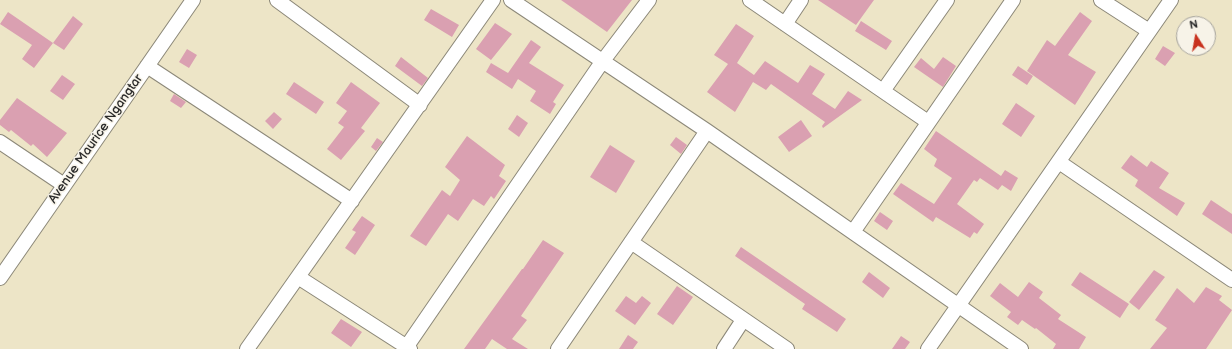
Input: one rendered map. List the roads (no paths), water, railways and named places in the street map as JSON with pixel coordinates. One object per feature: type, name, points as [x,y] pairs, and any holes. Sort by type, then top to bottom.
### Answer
[{"type":"street","name":"Avenue Maurice Ngangtar","points":[[0,278],[193,0]]},
{"type":"street","points":[[278,0],[420,105]]},
{"type":"street","points":[[247,349],[493,0]]},
{"type":"street","points":[[511,0],[707,131],[1021,349]]},
{"type":"street","points":[[298,277],[407,348],[602,62],[649,0]]},
{"type":"street","points":[[750,0],[928,122]]},
{"type":"street","points":[[785,24],[802,0]]},
{"type":"street","points":[[883,91],[947,0]]},
{"type":"street","points":[[853,232],[1012,0]]},
{"type":"street","points":[[1101,0],[1149,31]]},
{"type":"street","points":[[928,349],[1171,0]]},
{"type":"street","points":[[147,66],[352,201]]},
{"type":"street","points":[[558,349],[707,131]]},
{"type":"street","points":[[0,142],[64,185]]},
{"type":"street","points":[[1059,162],[1232,280]]},
{"type":"street","points":[[631,242],[787,349]]},
{"type":"street","points":[[724,349],[743,320]]}]
